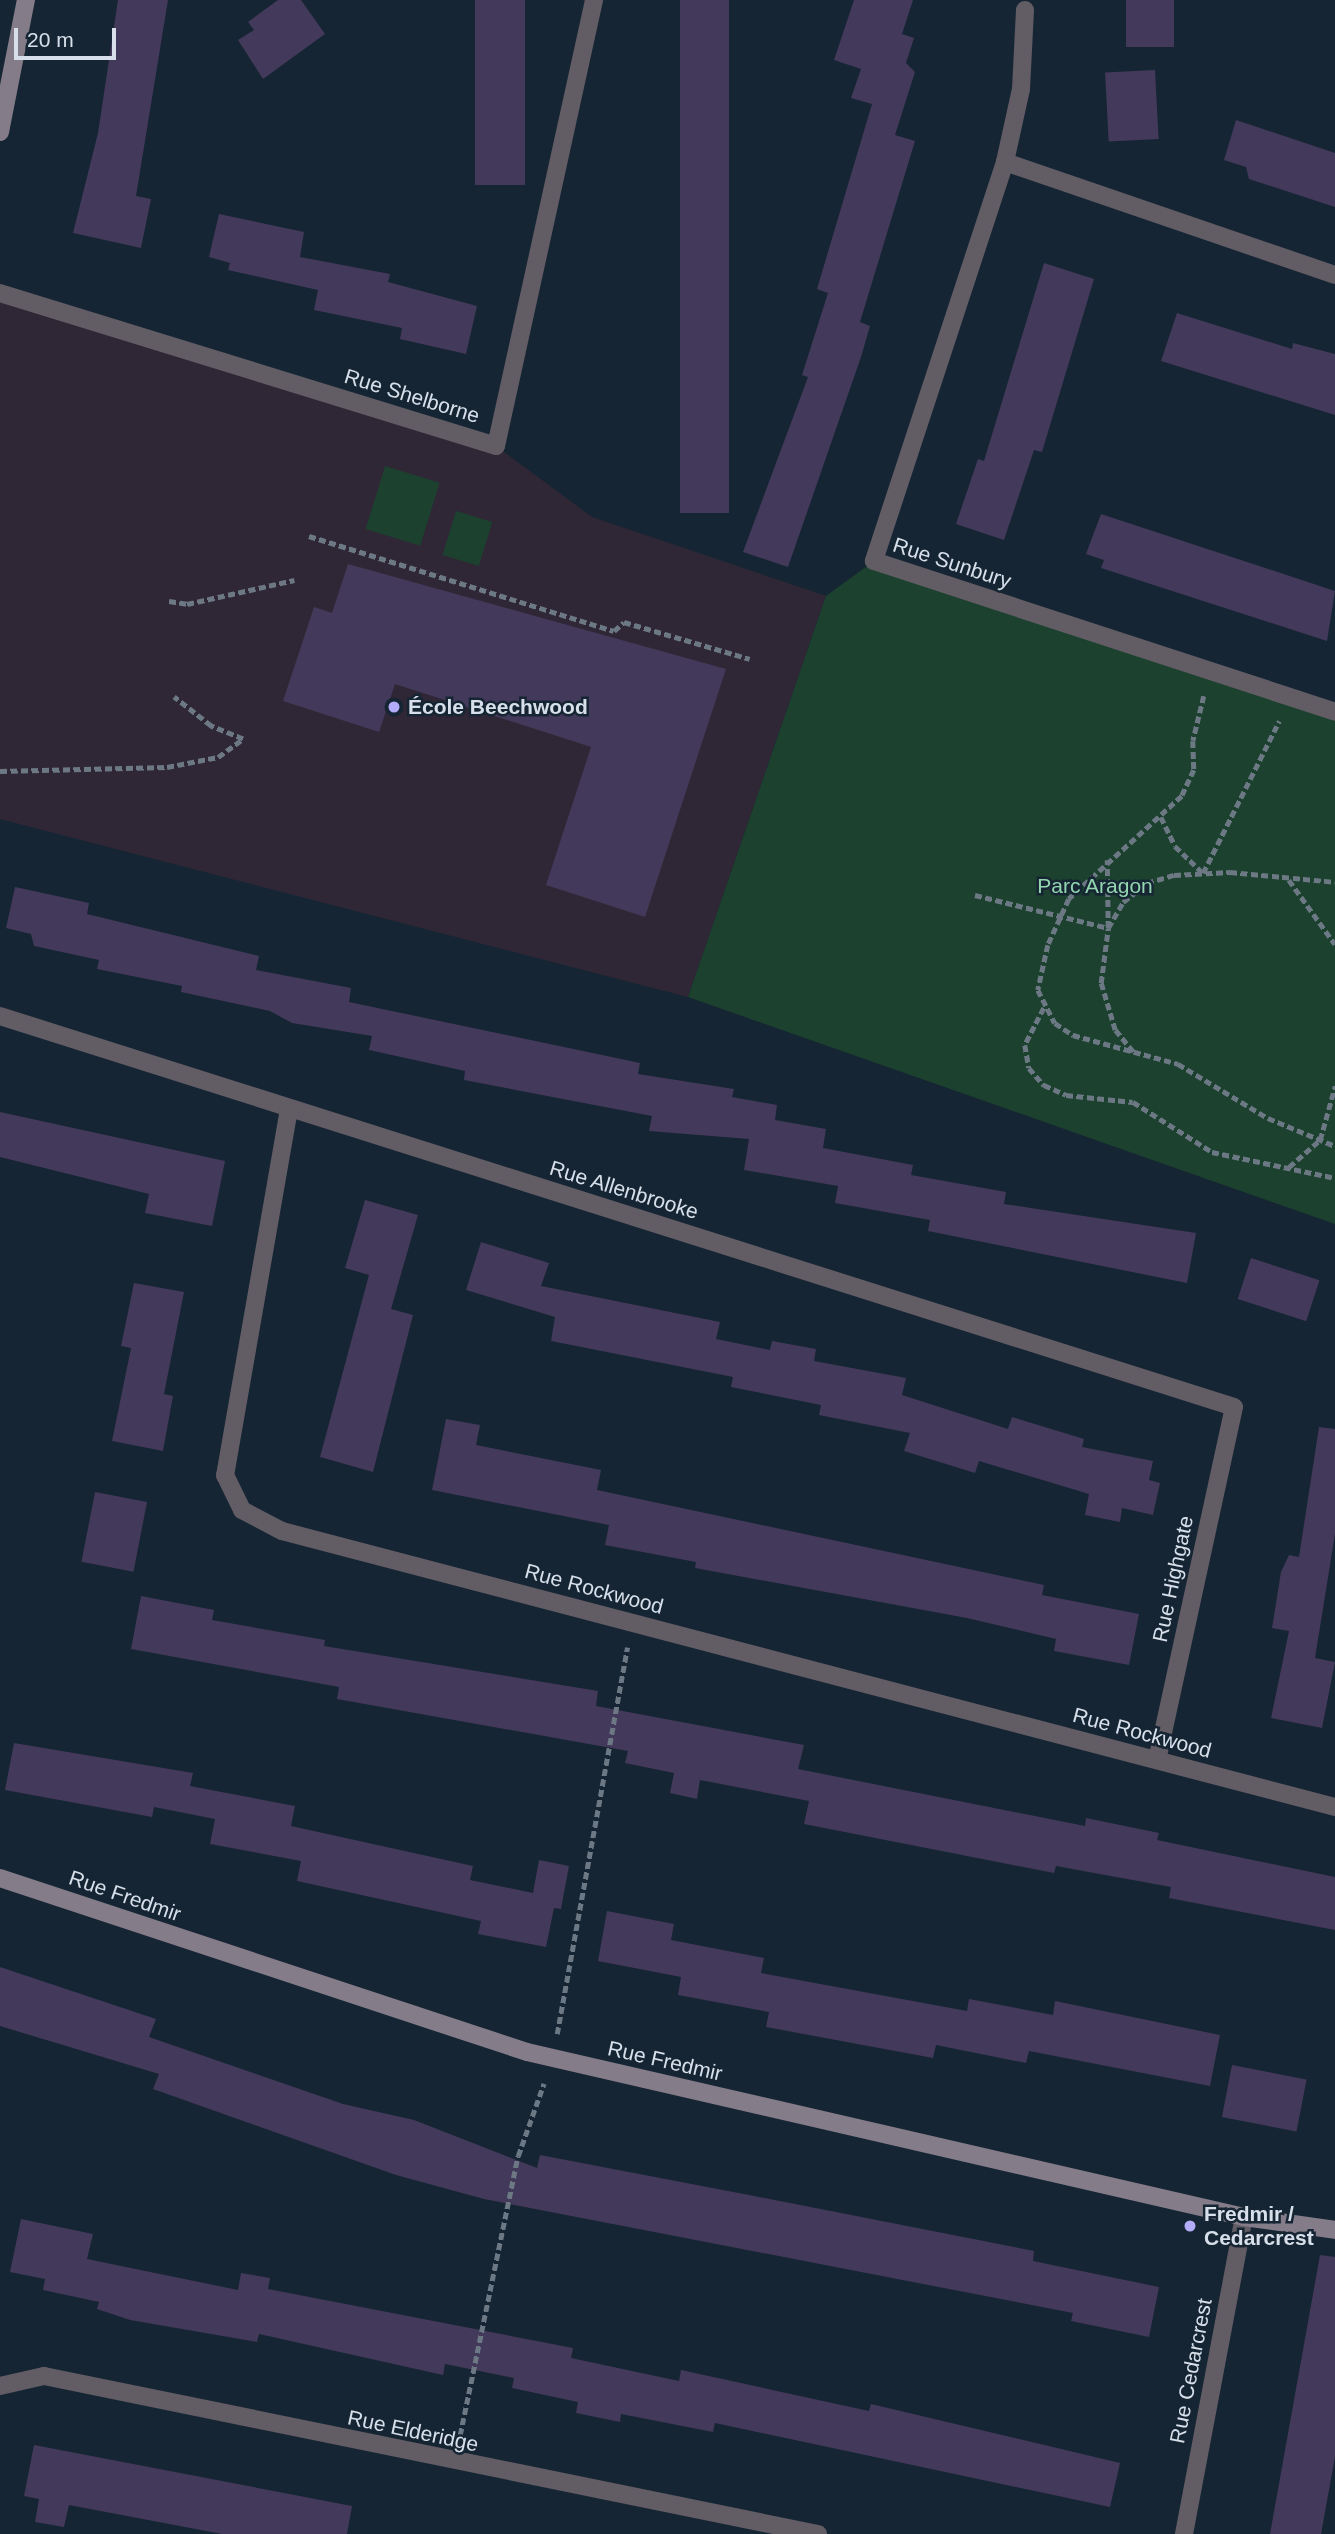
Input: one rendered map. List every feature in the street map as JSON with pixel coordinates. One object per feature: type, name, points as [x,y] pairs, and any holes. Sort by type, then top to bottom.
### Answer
[{"type":"street","points":[[0,132],[26,0]]},
{"type":"street","name":"Rue Shelborne","points":[[0,293],[496,446],[594,0]]},
{"type":"street","name":"Rue Sunbury","points":[[1025,10],[1021,89],[1005,162],[874,561],[1335,712]]},
{"type":"street","points":[[1005,162],[1335,275]]},
{"type":"street","name":"Rue Allenbrooke","points":[[0,1016],[1234,1407]]},
{"type":"street","name":"Rue Rockwood","points":[[289,1109],[225,1475],[242,1510],[282,1531],[1335,1807]]},
{"type":"street","name":"Rue Highgate","points":[[1157,1760],[1234,1407]]},
{"type":"street","name":"Rue Fredmir","points":[[0,1878],[470,2036],[1244,2217],[1335,2230]]},
{"type":"street","name":"Rue Cedarcrest","points":[[1184,2534],[1244,2217]]},
{"type":"street","name":"Rue Elderidge","points":[[0,2386],[44,2376],[774,2530],[818,2534]]},
{"type":"path","points":[[309,536],[614,631],[624,622],[750,659]]},
{"type":"path","points":[[169,601],[187,604],[295,580]]},
{"type":"path","points":[[1212,672],[1192,741],[1194,770],[1182,796],[1077,888],[1060,918],[1041,967],[1044,1008],[1025,1045],[1029,1068],[1044,1085],[1066,1096],[1133,1102],[1212,1152],[1335,1178]]},
{"type":"path","points":[[0,771],[167,767],[218,757],[243,739],[211,726],[174,697]]},
{"type":"path","points":[[1203,873],[1289,697]]},
{"type":"path","points":[[1161,817],[1175,846],[1203,873]]},
{"type":"path","points":[[1107,859],[1105,1008],[1133,1053]]},
{"type":"path","points":[[1108,928],[1123,902],[1147,883],[1203,873],[1335,882]]},
{"type":"path","points":[[1289,880],[1335,944]]},
{"type":"path","points":[[975,895],[1108,928]]},
{"type":"path","points":[[1044,1008],[1073,1035],[1202,1075],[1268,1118],[1335,1146]]},
{"type":"path","points":[[1288,1168],[1320,1140],[1335,1086]]},
{"type":"path","points":[[454,2464],[518,2155],[553,2057],[631,1622]]},
{"type":"shaded area","name":"École Beechwood","points":[[0,293],[496,446],[592,517],[826,596],[688,997],[0,819]]},
{"type":"green space","points":[[385,466],[440,483],[420,546],[366,529]]},
{"type":"green space","points":[[456,511],[492,522],[479,566],[443,555]]},
{"type":"green space","name":"Parc Aragon","points":[[874,561],[1335,712],[1335,1224],[688,997],[826,596]]},
{"type":"building","points":[[118,0],[168,0],[136,196],[151,199],[141,248],[73,233],[98,133]]},
{"type":"building","points":[[278,0],[301,0],[325,34],[263,79],[238,40],[254,30],[248,22]]},
{"type":"building","points":[[475,0],[525,0],[525,185],[475,185]]},
{"type":"building","points":[[680,0],[729,0],[729,513],[680,513]]},
{"type":"building","points":[[854,0],[913,0],[902,34],[914,38],[906,63],[915,72],[895,135],[915,141],[860,322],[870,326],[861,357],[788,567],[743,552],[808,377],[802,375],[828,293],[817,289],[872,104],[851,98],[861,69],[834,60]]},
{"type":"building","points":[[1126,0],[1174,0],[1174,47],[1126,47]]},
{"type":"building","points":[[1155,70],[1159,139],[1109,142],[1105,73]]},
{"type":"building","points":[[1236,120],[1335,153],[1335,207],[1249,179],[1246,167],[1224,160]]},
{"type":"building","points":[[219,214],[304,232],[300,257],[390,274],[388,282],[477,306],[466,354],[400,339],[402,328],[314,310],[318,290],[228,270],[230,263],[209,257]]},
{"type":"building","points":[[1044,263],[1094,279],[1042,452],[1034,450],[1004,540],[956,524],[978,459],[984,461]]},
{"type":"building","points":[[1177,313],[1292,349],[1293,343],[1335,354],[1335,415],[1161,361]]},
{"type":"building","points":[[1101,514],[1335,591],[1327,641],[1101,568],[1104,560],[1086,554]]},
{"type":"building","points":[[348,564],[726,669],[645,917],[546,885],[591,747],[395,684],[379,732],[283,701],[314,607],[332,613]]},
{"type":"building","points":[[15,887],[89,903],[87,914],[259,956],[256,970],[351,988],[349,1002],[640,1063],[638,1074],[734,1089],[732,1097],[777,1105],[775,1120],[826,1129],[823,1148],[913,1165],[911,1175],[1006,1192],[1004,1204],[1196,1233],[1187,1283],[928,1231],[930,1220],[835,1203],[838,1186],[744,1170],[749,1139],[649,1131],[652,1116],[464,1080],[465,1071],[369,1050],[372,1036],[292,1023],[270,1011],[181,992],[182,986],[97,969],[99,960],[34,946],[31,934],[6,928]]},
{"type":"building","points":[[0,1112],[225,1161],[212,1226],[145,1213],[149,1194],[0,1157]]},
{"type":"building","points":[[365,1200],[418,1215],[391,1309],[413,1315],[373,1472],[320,1457],[369,1275],[345,1268]]},
{"type":"building","points":[[481,1242],[549,1263],[541,1286],[720,1322],[716,1339],[770,1350],[772,1341],[816,1349],[814,1361],[906,1378],[902,1395],[1008,1429],[1012,1417],[1084,1439],[1082,1447],[1153,1461],[1149,1480],[1160,1483],[1153,1515],[1122,1508],[1120,1522],[1085,1515],[1089,1494],[979,1461],[975,1473],[904,1451],[910,1433],[819,1415],[821,1405],[731,1387],[733,1377],[551,1341],[555,1317],[466,1290]]},
{"type":"building","points":[[1251,1258],[1319,1280],[1306,1321],[1238,1299]]},
{"type":"building","points":[[134,1283],[184,1292],[164,1394],[173,1396],[163,1451],[112,1441],[131,1348],[121,1346]]},
{"type":"building","points":[[446,1419],[480,1425],[476,1445],[601,1470],[597,1490],[1044,1585],[1042,1595],[1139,1614],[1129,1665],[1054,1651],[1056,1639],[967,1618],[695,1568],[696,1562],[605,1545],[609,1525],[432,1490]]},
{"type":"building","points":[[1319,1427],[1335,1429],[1335,1534],[1315,1658],[1335,1662],[1322,1728],[1271,1718],[1289,1631],[1272,1628],[1281,1572],[1289,1555],[1299,1557]]},
{"type":"building","points":[[95,1492],[147,1502],[133,1572],[81,1562]]},
{"type":"building","points":[[141,1596],[214,1610],[212,1620],[325,1640],[324,1646],[598,1691],[596,1706],[804,1745],[798,1769],[1085,1826],[1086,1818],[1159,1833],[1157,1840],[1335,1877],[1335,1930],[1169,1898],[1171,1887],[1056,1866],[1054,1873],[804,1824],[809,1801],[700,1780],[697,1799],[670,1793],[674,1773],[625,1763],[628,1751],[337,1699],[339,1687],[131,1649]]},
{"type":"building","points":[[14,1743],[193,1773],[190,1786],[295,1806],[291,1826],[473,1866],[470,1880],[533,1893],[539,1860],[569,1866],[561,1909],[554,1908],[546,1947],[478,1934],[481,1921],[297,1881],[301,1861],[210,1844],[215,1819],[154,1807],[152,1817],[5,1790]]},
{"type":"building","points":[[607,1911],[674,1924],[671,1940],[764,1958],[761,1973],[967,2011],[969,1999],[1053,2015],[1055,2001],[1220,2035],[1210,2086],[1029,2051],[1026,2063],[936,2045],[933,2058],[766,2027],[769,2012],[678,1995],[681,1977],[598,1961]]},
{"type":"building","points":[[0,1967],[156,2019],[149,2037],[343,2104],[414,2120],[537,2168],[540,2155],[1034,2251],[1033,2261],[1159,2287],[1149,2337],[1071,2321],[1073,2313],[484,2199],[396,2175],[153,2089],[159,2074],[0,2026]]},
{"type":"building","points":[[1232,2065],[1307,2080],[1296,2132],[1222,2117]]},
{"type":"building","points":[[21,2219],[93,2234],[87,2259],[238,2290],[241,2273],[270,2278],[268,2289],[573,2348],[571,2358],[679,2381],[681,2370],[869,2411],[871,2404],[1120,2463],[1110,2507],[715,2423],[713,2432],[621,2414],[620,2422],[576,2413],[578,2402],[512,2388],[514,2378],[445,2364],[443,2375],[259,2334],[257,2342],[130,2320],[97,2309],[99,2302],[43,2290],[45,2279],[10,2272]]},
{"type":"building","points":[[1320,2255],[1335,2257],[1335,2457],[1321,2534],[1270,2534]]},
{"type":"building","points":[[34,2445],[352,2506],[347,2534],[222,2534],[69,2505],[64,2527],[35,2522],[39,2499],[24,2496]]},
{"type":"place","name":"École Beechwood","points":[[394,707]]},
{"type":"place","name":"Fredmir / Cedarcrest","points":[[1190,2226]]}]
